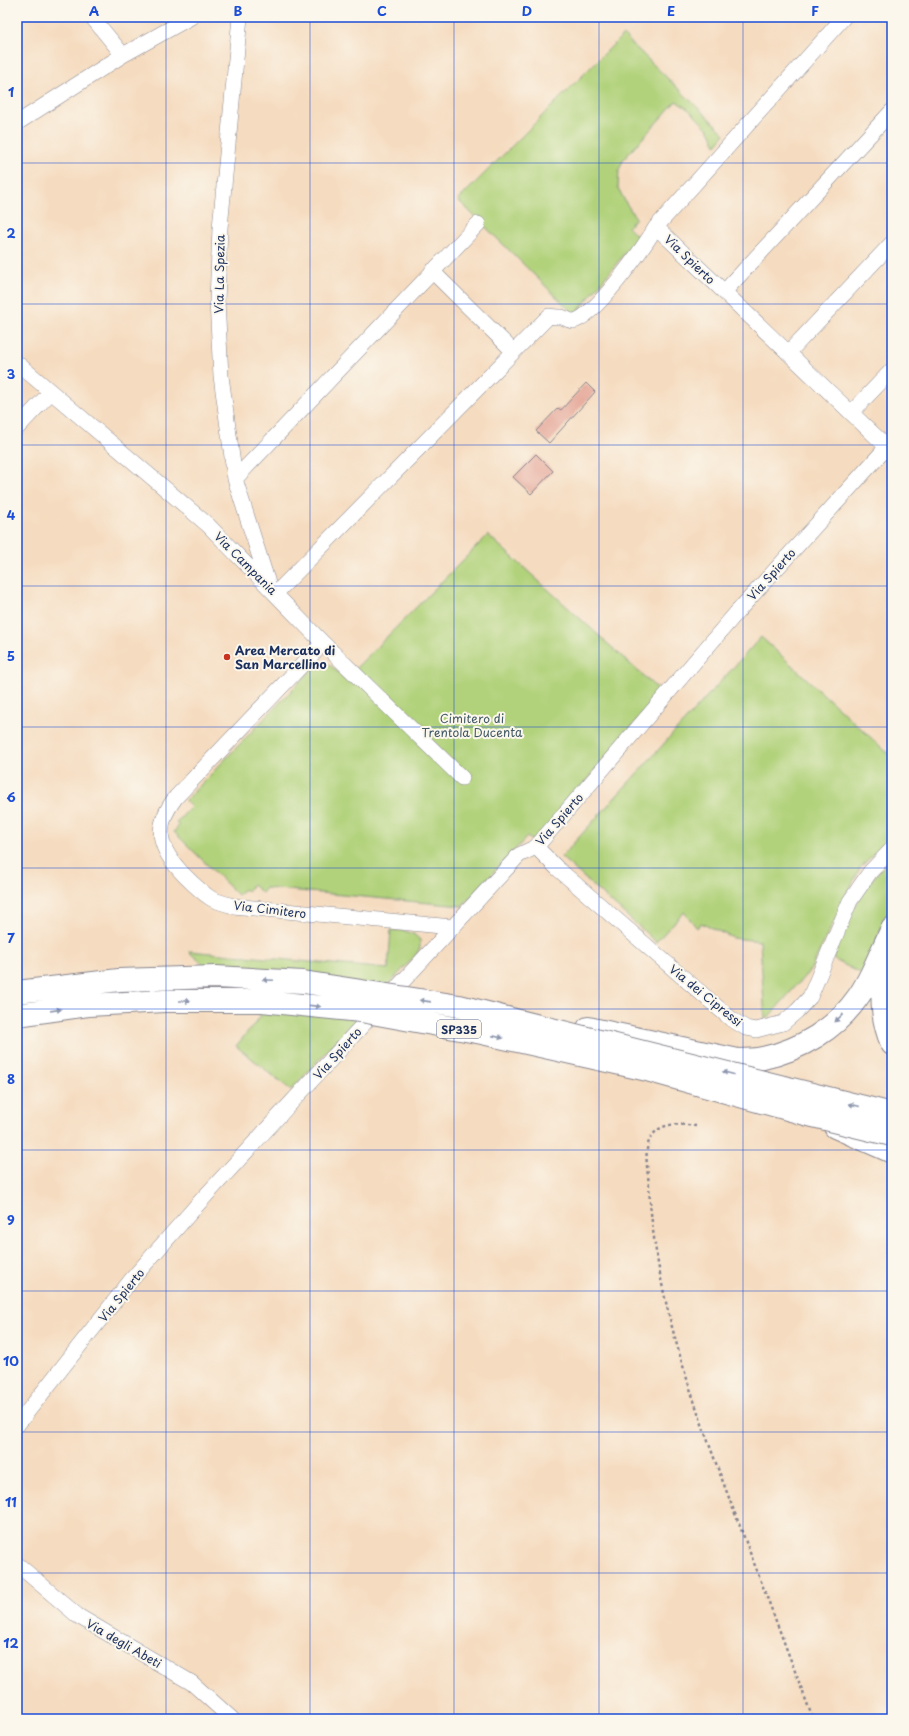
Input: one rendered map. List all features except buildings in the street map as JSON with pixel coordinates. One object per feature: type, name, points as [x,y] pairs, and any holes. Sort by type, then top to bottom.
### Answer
[{"type":"highway","points":[[459,1006],[510,1011],[738,1060],[762,1059],[799,1046],[816,1037],[840,1018],[858,998],[864,988],[889,935]]},
{"type":"highway","points":[[889,935],[881,1002],[886,1030],[892,1044]]},
{"type":"highway","name":"SP335","points":[[17,992],[119,980],[216,977],[303,982],[459,1006],[892,1114]]},
{"type":"highway","name":"SP335","points":[[17,1015],[88,1005],[166,1001],[262,1001],[361,1011],[482,1033],[643,1069],[805,1114],[892,1135]]},
{"type":"highway","points":[[805,1114],[892,1152]]},
{"type":"street","points":[[92,17],[123,56]]},
{"type":"street","points":[[17,123],[123,56],[191,17]]},
{"type":"street","name":"Via La Spezia","points":[[240,17],[221,213],[217,301],[221,376],[235,479],[273,590]]},
{"type":"street","points":[[273,590],[549,316],[562,317],[573,321],[584,318],[595,308],[643,247],[656,226],[844,17]]},
{"type":"street","points":[[724,292],[892,111]]},
{"type":"street","points":[[235,479],[478,224]]},
{"type":"street","name":"Via Spierto","points":[[17,1425],[132,1280],[198,1204],[518,855],[536,847],[738,611],[887,446],[656,226]]},
{"type":"street","points":[[789,352],[892,243]]},
{"type":"street","points":[[432,271],[513,351]]},
{"type":"street","name":"Via Campania","points":[[17,363],[120,448],[208,525],[323,642],[462,778]]},
{"type":"street","points":[[852,413],[892,370]]},
{"type":"street","points":[[17,428],[51,392]]},
{"type":"street","points":[[235,552],[251,529]]},
{"type":"street","name":"Via Cimitero","points":[[323,642],[176,796],[167,808],[162,821],[161,834],[164,848],[170,860],[190,881],[212,899],[233,906],[452,927]]},
{"type":"street","name":"Via dei Cipressi","points":[[536,847],[557,868],[732,1019],[746,1028],[756,1030],[783,1023],[798,1012],[810,997],[850,902],[870,872],[892,849]]},
{"type":"street","name":"Via degli Abeti","points":[[17,1564],[78,1616],[192,1683],[232,1719]]},
{"type":"path","points":[[696,1126],[672,1123],[659,1128],[651,1138],[647,1153],[650,1207],[658,1272],[669,1320],[710,1447],[813,1719]]},
{"type":"green space","points":[[623,35],[725,134],[716,145],[709,130],[688,109],[676,101],[623,160],[619,170],[618,188],[636,218],[628,227],[638,237],[575,315],[458,200]]},
{"type":"green space","name":"Cimitero di Trentola Ducenta","points":[[488,535],[661,692],[534,842],[527,837],[462,906],[266,888],[262,893],[253,885],[247,891],[245,889],[238,895],[174,832],[179,825],[176,823],[191,807],[185,801],[317,664],[323,670],[329,664],[345,679]]},
{"type":"green space","points":[[761,637],[892,757],[892,835],[860,868],[811,969],[765,1021],[760,941],[733,938],[701,923],[697,928],[684,912],[656,942],[561,857]]},
{"type":"green space","points":[[892,858],[892,907],[885,917],[864,975],[833,959],[843,931],[856,904],[872,880]]},
{"type":"green space","points":[[391,930],[414,934],[420,940],[420,948],[416,955],[291,1090],[236,1046],[261,1016],[188,951],[388,969]]},
{"type":"place","name":"Area Mercato di San Marcellino","points":[[227,657]]}]
